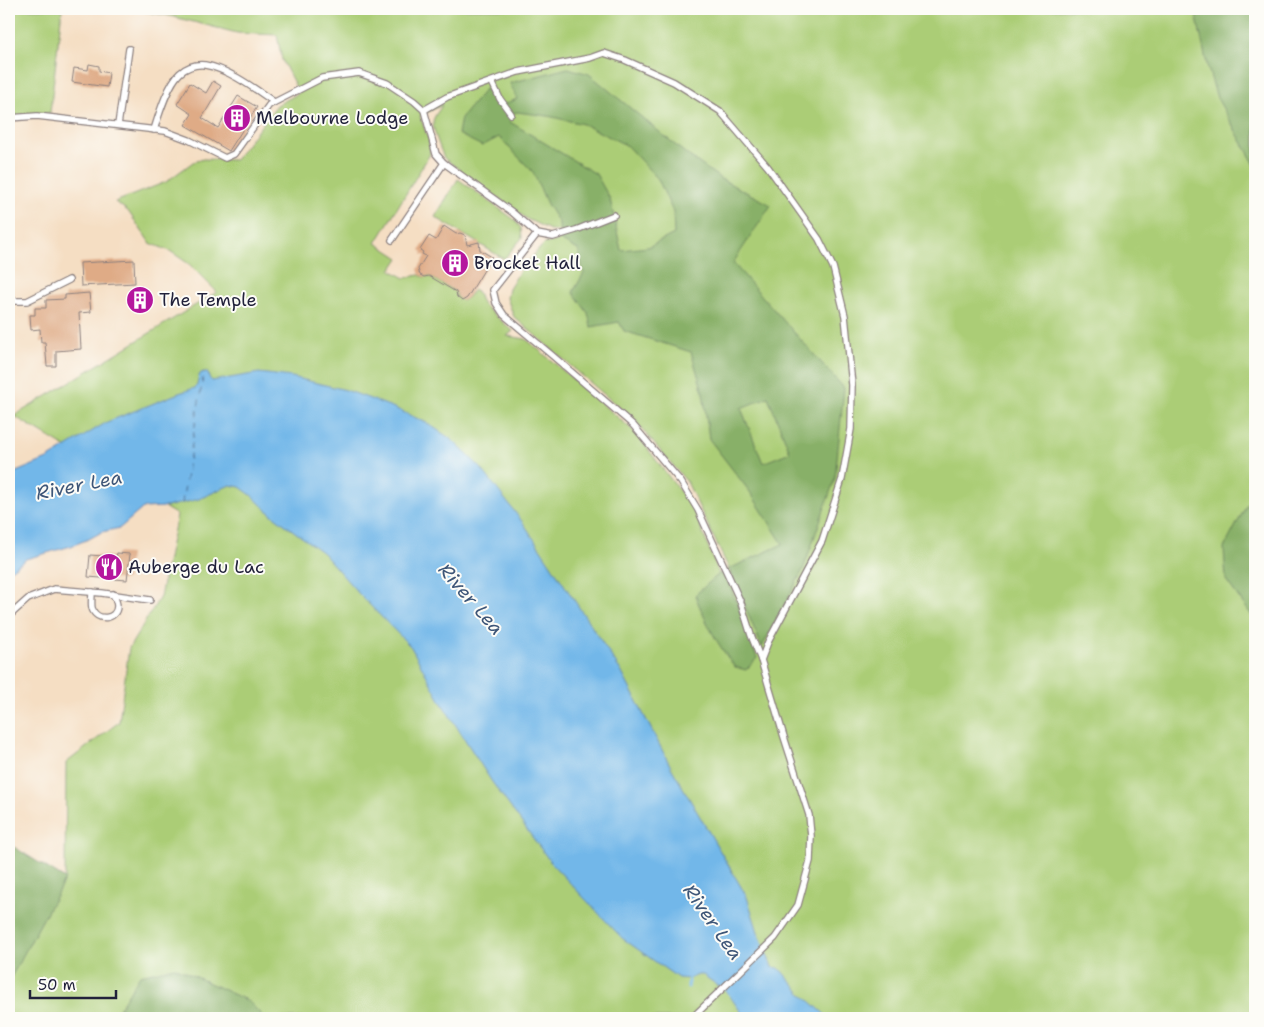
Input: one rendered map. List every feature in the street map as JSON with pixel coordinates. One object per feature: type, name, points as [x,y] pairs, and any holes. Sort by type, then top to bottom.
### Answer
[{"type":"lane","points":[[118,125],[129,49]]},
{"type":"lane","points":[[424,110],[447,97],[518,72],[590,58],[604,53],[625,60],[674,82],[720,111],[768,167],[819,240],[833,267],[845,316],[852,384],[851,429],[842,480],[822,541],[768,642],[761,660]]},
{"type":"lane","points":[[154,130],[170,89],[179,74],[192,66],[205,65],[228,73],[274,102]]},
{"type":"lane","points":[[9,118],[37,116],[165,130],[225,158],[234,154],[268,105],[322,78],[359,73],[387,82],[424,110],[436,154],[444,163],[512,212],[537,234],[553,237],[614,215]]},
{"type":"lane","points":[[492,82],[500,100],[511,114]]},
{"type":"lane","points":[[392,240],[444,163]]},
{"type":"lane","points":[[537,234],[493,290],[496,303],[504,315],[633,425],[681,482],[698,510],[741,603],[761,660],[809,815],[811,836],[810,861],[798,905],[775,938],[692,1018]]},
{"type":"lane","points":[[9,301],[28,301],[68,280]]},
{"type":"lane","points":[[9,616],[28,599],[54,589],[113,594],[150,600]]},
{"type":"lane","points":[[92,592],[92,607],[95,614],[100,618],[112,616],[116,610],[117,604],[113,594]]},
{"type":"green space","points":[[9,9],[62,9],[50,113],[9,117]]},
{"type":"green space","name":"Brocket Hall","points":[[129,9],[1255,9],[1255,1018],[9,1018],[9,978],[65,879],[66,763],[119,722],[129,648],[160,597],[177,515],[14,416],[217,292],[189,264],[170,251],[150,243],[128,211],[115,202],[166,182],[193,162],[203,159],[235,160],[277,105],[299,93],[282,60],[277,35],[237,33],[170,16]],"holes":[[[442,105],[434,118],[433,126],[444,158],[527,219],[550,230],[559,231],[560,240],[544,244],[521,269],[509,289],[507,298],[514,317],[634,420],[687,482],[729,569],[719,574],[694,510],[635,432],[526,339],[507,336],[513,331],[482,304],[477,291],[474,290],[462,301],[457,297],[456,292],[429,276],[419,275],[405,278],[391,270],[399,258],[376,243],[430,154],[429,141],[420,116]]]},
{"type":"green space","points":[[1195,9],[1255,9],[1255,165],[1217,98],[1207,65]]},
{"type":"green space","points":[[568,68],[589,74],[685,153],[721,179],[771,205],[733,263],[844,388],[835,478],[803,570],[762,647],[729,569],[783,544],[750,492],[709,439],[703,392],[691,352],[624,331],[619,322],[591,327],[588,313],[573,292],[584,273],[578,250],[560,240],[559,223],[547,204],[533,172],[499,137],[482,146],[458,134],[461,118],[486,88],[497,107],[517,99],[510,83]],"holes":[[[517,112],[548,116],[583,124],[626,145],[658,179],[673,212],[674,234],[648,247],[621,250],[610,199],[596,174],[510,122],[511,114]],[[768,397],[790,452],[763,463],[741,408]]]},
{"type":"green space","points":[[458,179],[515,220],[521,228],[522,238],[504,259],[435,217]]},
{"type":"green space","points":[[1255,491],[1255,620],[1226,580],[1224,548]]},
{"type":"green space","points":[[724,572],[757,658],[746,670],[735,667],[723,650],[708,624],[695,595],[719,574]]},
{"type":"green space","points":[[9,844],[65,879],[9,981]]},
{"type":"green space","points":[[175,967],[248,1001],[265,1018],[113,1018],[140,975]]},
{"type":"water","name":"River Lea","points":[[207,372],[212,381],[259,373],[292,377],[346,390],[392,407],[427,423],[451,439],[481,468],[524,524],[621,671],[672,769],[747,897],[772,967],[779,968],[801,993],[829,1018],[743,1018],[743,1015],[727,992],[703,975],[689,979],[678,978],[622,938],[552,864],[492,782],[441,702],[411,647],[360,595],[323,553],[271,514],[240,487],[230,485],[199,499],[167,507],[143,508],[120,528],[102,532],[71,546],[26,559],[9,571],[9,475],[47,459],[107,422],[195,388],[199,376]]},
{"type":"building","points":[[89,64],[99,66],[99,71],[109,73],[107,87],[72,82],[74,68],[88,70]]},
{"type":"building","points":[[213,81],[221,86],[202,118],[218,128],[238,96],[257,107],[229,151],[185,125],[192,114],[177,104],[190,83],[206,93]]},
{"type":"building","name":"Brocket Hall","points":[[444,226],[456,234],[465,235],[467,245],[479,242],[480,250],[492,257],[467,298],[462,301],[457,297],[456,292],[429,276],[424,277],[420,275],[418,269],[426,256],[420,250],[429,236],[436,240]]},
{"type":"building","points":[[134,260],[135,283],[81,286],[80,263]]},
{"type":"building","name":"The Temple","points":[[129,290],[143,290],[146,294],[150,295],[150,304],[144,309],[130,306]]},
{"type":"building","points":[[89,293],[91,312],[79,313],[81,349],[56,351],[56,366],[47,366],[45,342],[41,342],[40,329],[31,330],[30,315],[35,315],[35,308],[46,308],[46,300],[65,299],[65,295]]},
{"type":"building","name":"Auberge du Lac","points":[[117,553],[130,554],[127,580],[88,577],[90,555],[116,557]]},
{"type":"waterway","points":[[688,987],[689,976]]},
{"type":"ferry route","points":[[182,503],[204,372]]},
{"type":"place","name":"Melbourne Lodge","points":[[237,118]]},
{"type":"place","name":"Brocket Hall","points":[[455,263]]},
{"type":"place","name":"The Temple","points":[[140,300]]},
{"type":"place","name":"Auberge du Lac","points":[[109,567]]}]
